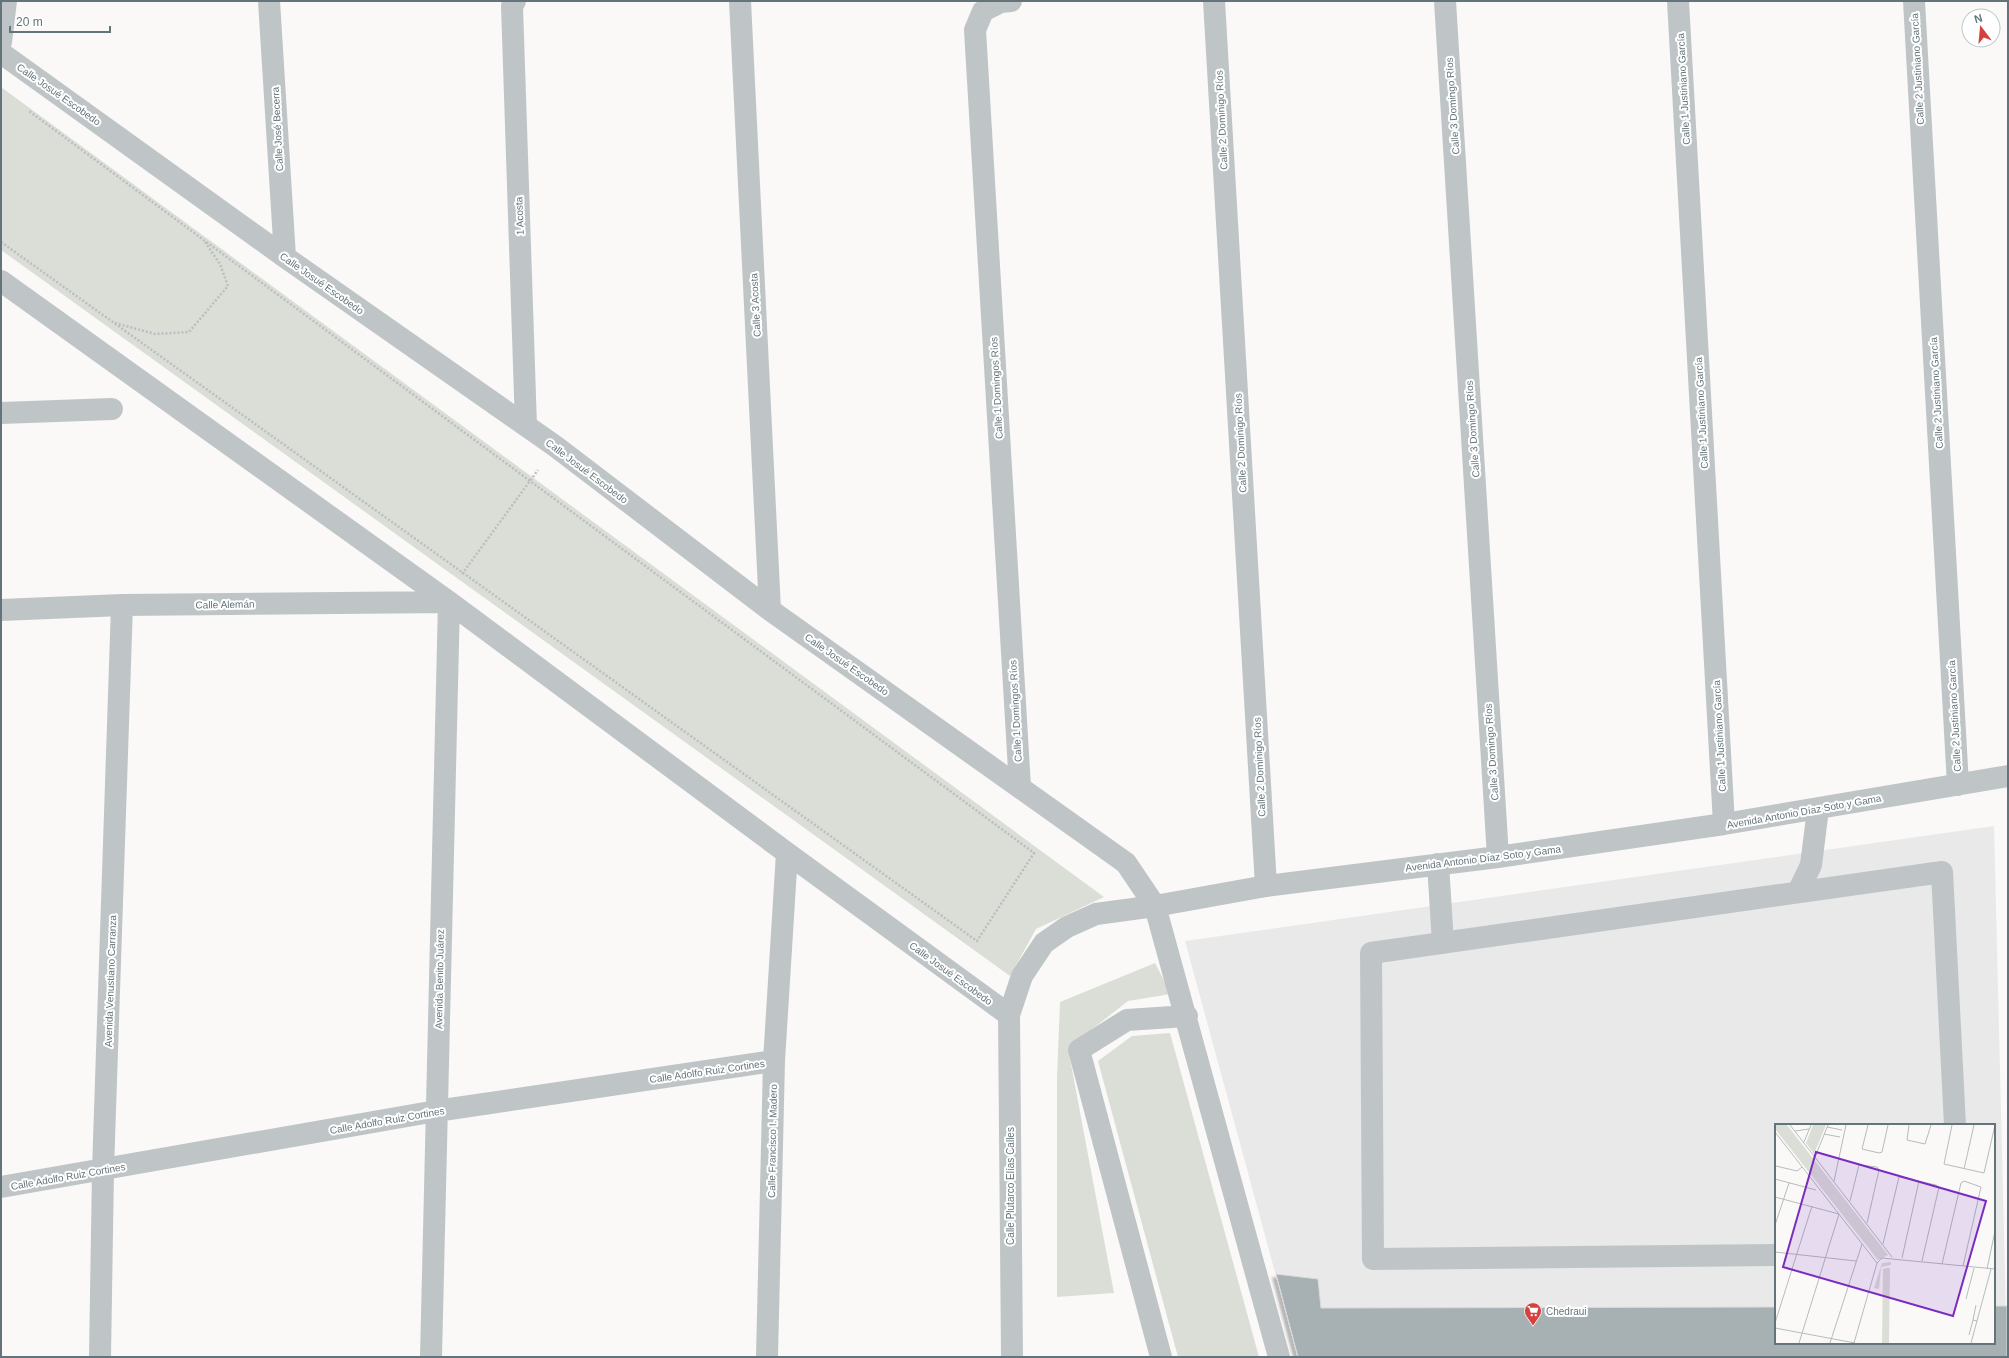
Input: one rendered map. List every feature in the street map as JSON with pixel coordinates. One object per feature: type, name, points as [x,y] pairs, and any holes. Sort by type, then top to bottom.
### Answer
[{"type":"street","points":[[1,42],[6,1]]},
{"type":"street","name":"Calle José Becerra","points":[[269,1],[285,257]]},
{"type":"street","name":"Calle 3 Acosta","points":[[740,1],[770,610]]},
{"type":"street","name":"Calle 1 Domingos Ríos","points":[[1006,1],[983,11],[976,30],[1020,786]]},
{"type":"street","name":"Calle 2 Dominigo Ríos","points":[[1214,1],[1266,886]]},
{"type":"street","name":"Calle 3 Domingo Ríos","points":[[1445,1],[1498,857]]},
{"type":"street","name":"Calle 1 Justiniano García","points":[[1678,1],[1724,824]]},
{"type":"street","name":"Calle 2 Justiniano García","points":[[1914,1],[1958,785]]},
{"type":"street","name":"1 Acosta","points":[[514,3],[526,426]]},
{"type":"street","name":"Calle Josué Escobedo","points":[[1,53],[285,257],[555,446],[770,610],[1020,786],[1126,863],[1155,906],[1187,1016],[1279,1357]]},
{"type":"street","name":"Calle Josué Escobedo","points":[[1,281],[449,602],[786,853],[1009,1015]]},
{"type":"street","points":[[1,413],[112,409]]},
{"type":"street","name":"Calle Alemán","points":[[1,610],[122,605],[449,602]]},
{"type":"street","name":"Avenida Benito Juárez","points":[[431,1357],[449,602]]},
{"type":"street","name":"Avenida Venustiano Carranza","points":[[100,1357],[104,1170],[122,605]]},
{"type":"street","name":"Avenida Antonio Díaz Soto y Gama","points":[[1009,1015],[1022,976],[1044,943],[1066,927],[1096,914],[1155,906],[1266,886],[1498,857],[1724,824],[2008,776]]},
{"type":"street","points":[[1798,892],[1811,865],[1818,809]]},
{"type":"street","name":"Calle Francisco I. Madero","points":[[767,1357],[774,1061],[786,853]]},
{"type":"street","points":[[1438,864],[1443,943]]},
{"type":"street","points":[[1775,1255],[1373,1259],[1371,953],[1942,872],[1954,1124]]},
{"type":"street","name":"Calle Plutarco Elías Calles","points":[[1009,1015],[1012,1357]]},
{"type":"street","points":[[1161,1357],[1079,1050],[1128,1020],[1187,1016]]},
{"type":"street","name":"Calle Adolfo Ruiz Cortines","points":[[1,1187],[436,1111],[774,1061]]},
{"type":"path","points":[[1,242],[977,941],[1034,853],[26,109]]},
{"type":"path","points":[[112,322],[155,334],[189,332],[228,286],[220,264],[204,240]]},
{"type":"path","points":[[449,602],[462,572],[531,482],[555,446]]},
{"type":"shaded area","points":[[1,87],[1104,897],[1036,929],[1010,976],[1,250]]},
{"type":"shaded area","points":[[1994,826],[2007,1357],[1298,1357],[1185,941]]},
{"type":"shaded area","points":[[1155,963],[1171,994],[1128,1001],[1068,1048],[1114,1293],[1057,1297],[1057,1077],[1060,1002]]},
{"type":"shaded area","points":[[1170,1033],[1259,1357],[1178,1357],[1098,1061],[1132,1036]]},
{"type":"building","name":"Chedraui","points":[[1276,1274],[1318,1279],[1321,1308],[1775,1307],[1775,1344],[1995,1344],[1995,1306],[2007,1306],[2007,1357],[1298,1357]]},
{"type":"place","name":"Chedraui","points":[[1533,1326]]}]
